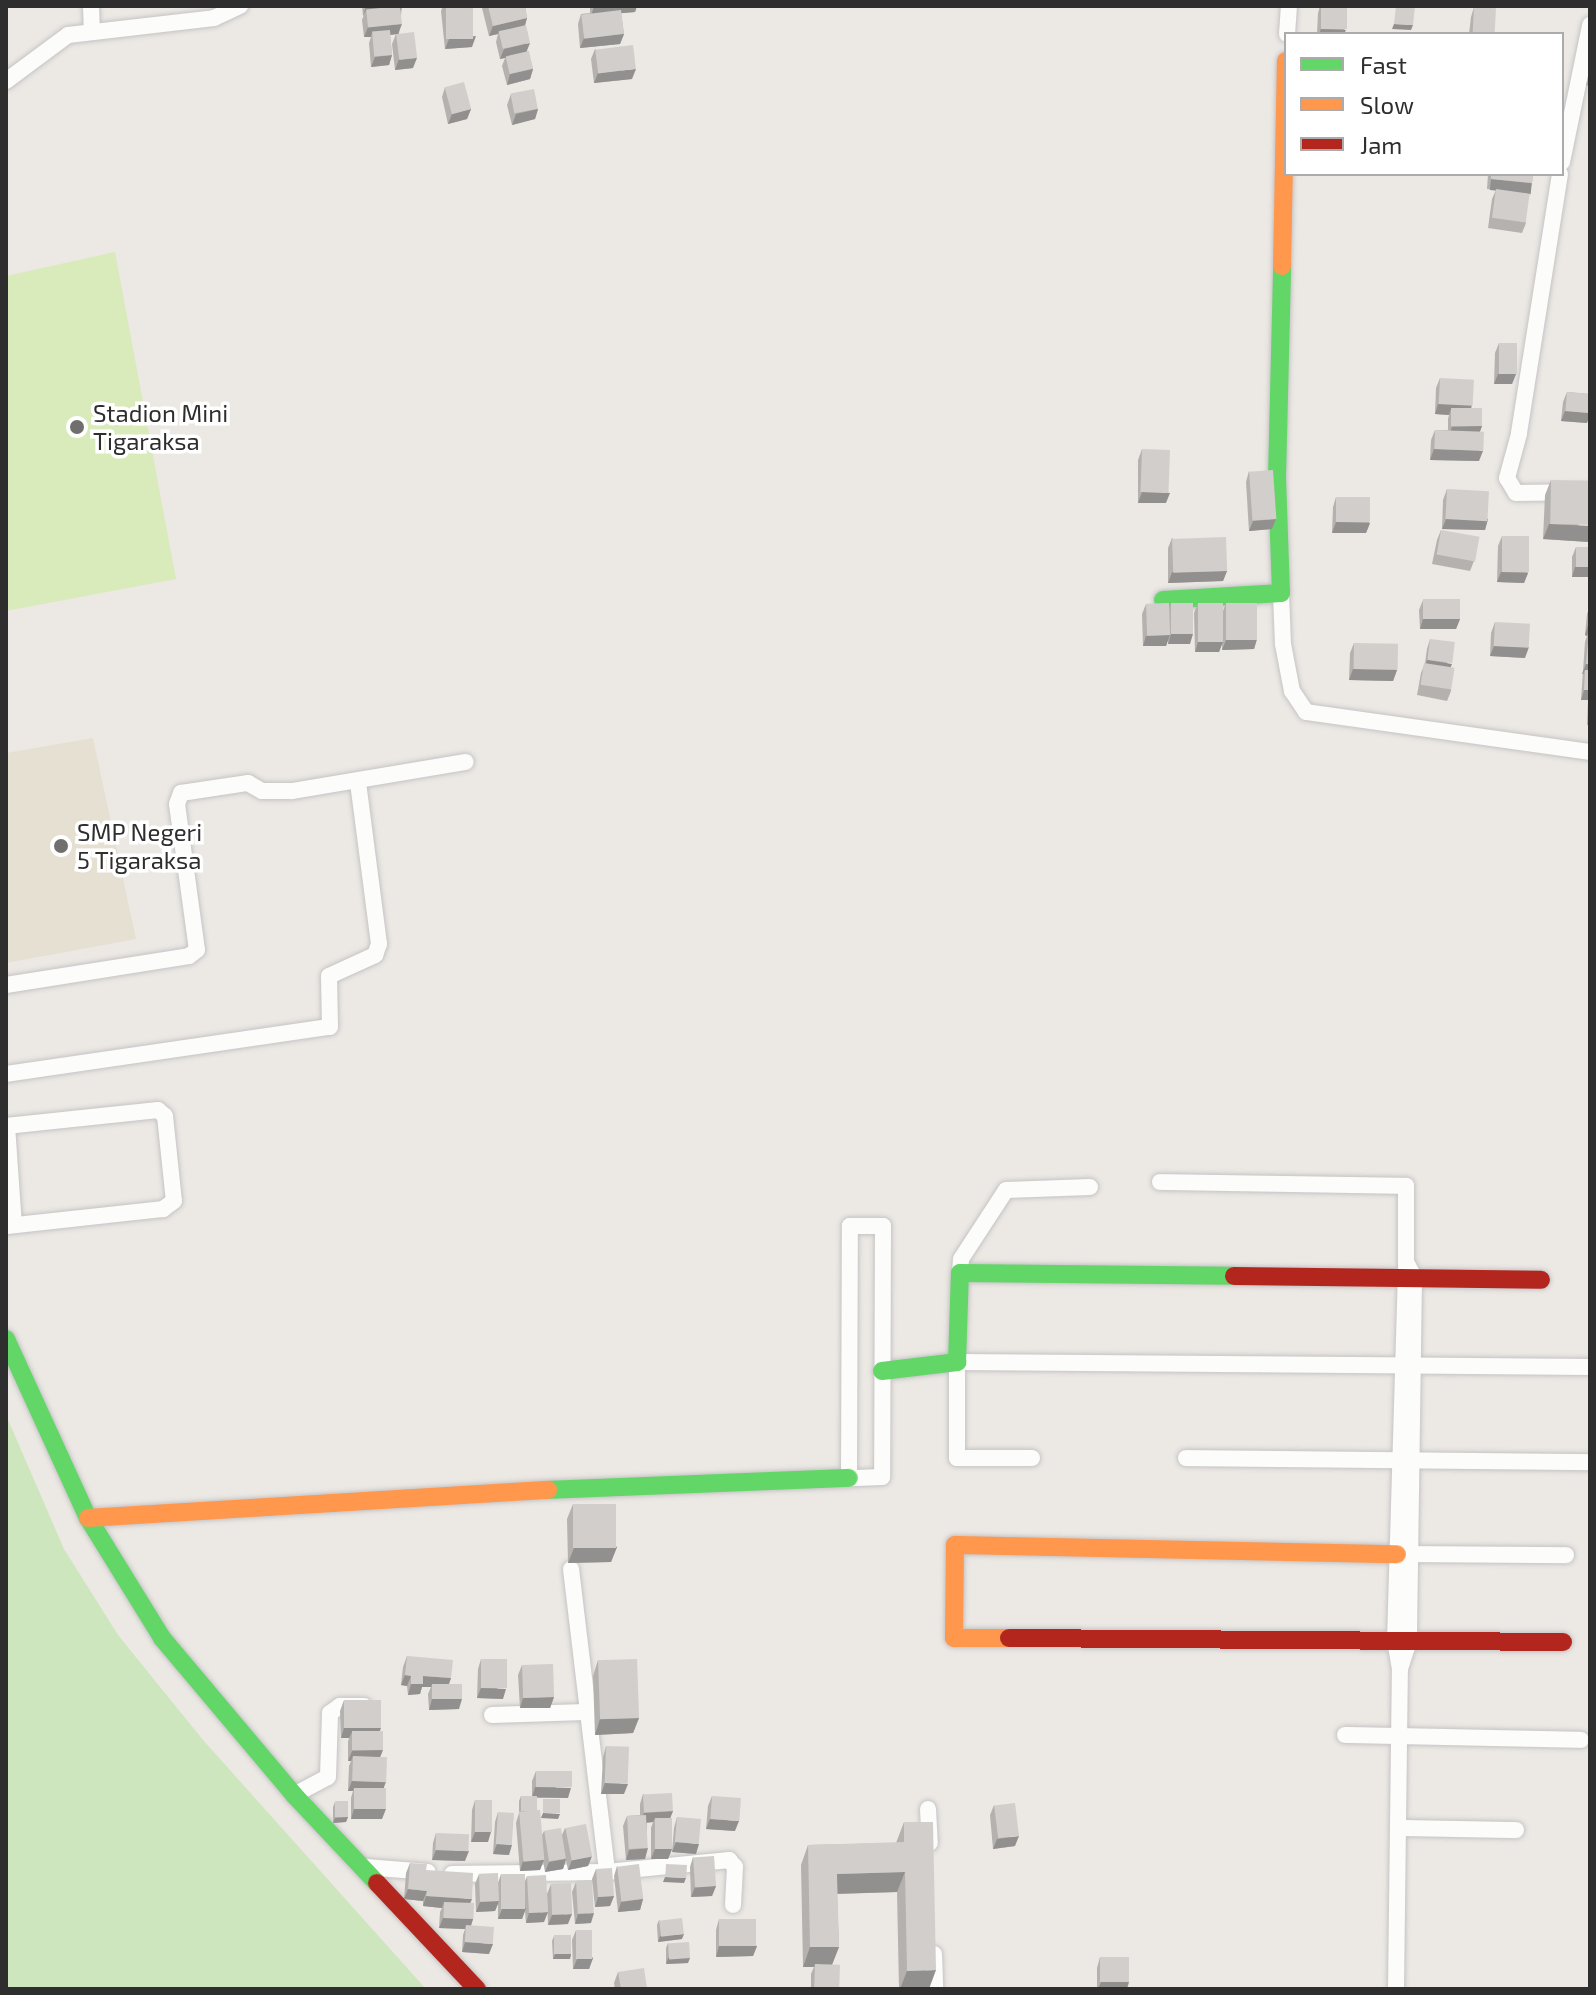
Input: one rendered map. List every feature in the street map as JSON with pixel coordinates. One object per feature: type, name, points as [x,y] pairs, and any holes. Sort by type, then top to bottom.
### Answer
[{"type":"street","points":[[91,6],[92,30]]},
{"type":"street","points":[[6,81],[49,45],[92,30],[214,18],[240,6]]},
{"type":"street","points":[[1287,32],[1289,6]]},
{"type":"street","points":[[1564,152],[1590,25]]},
{"type":"street","points":[[1284,153],[1277,477],[1281,593],[1292,691],[1306,712],[1590,752]]},
{"type":"street","points":[[1560,176],[1519,434],[1507,478],[1516,493],[1590,492]]},
{"type":"street","points":[[1163,600],[1281,593]]},
{"type":"street","points":[[6,985],[189,956],[197,950],[177,804],[181,793],[243,783],[271,791],[358,783],[466,762]]},
{"type":"street","points":[[6,1074],[330,1027],[329,976],[375,955],[379,944],[358,783]]},
{"type":"street","points":[[158,1110],[165,1116],[174,1201],[163,1209],[10,1226],[6,1126],[158,1110]]},
{"type":"street","points":[[1160,1182],[1406,1186],[1408,1272],[1396,1989]]},
{"type":"street","points":[[1032,1458],[957,1458],[961,1259],[1006,1190],[1090,1187]]},
{"type":"street","points":[[88,1518],[379,1496],[882,1477],[883,1226],[850,1226],[849,1478]]},
{"type":"street","points":[[960,1273],[1408,1272],[1541,1280]]},
{"type":"street","points":[[6,1339],[88,1518],[162,1638],[294,1795],[366,1867],[477,1989]]},
{"type":"street","points":[[882,1371],[957,1362],[1590,1367]]},
{"type":"street","points":[[1186,1458],[1590,1462]]},
{"type":"street","points":[[1563,1642],[954,1638],[955,1545],[1566,1555]]},
{"type":"street","points":[[571,1569],[585,1712],[607,1872]]},
{"type":"street","points":[[294,1795],[328,1777],[330,1713],[340,1706],[366,1706]]},
{"type":"street","points":[[492,1715],[585,1712]]},
{"type":"street","points":[[1345,1735],[1581,1740]]},
{"type":"street","points":[[928,1809],[932,1867]]},
{"type":"street","points":[[1398,1828],[1516,1830]]},
{"type":"street","points":[[366,1867],[490,1877],[607,1872],[729,1860],[735,1867],[733,1905]]},
{"type":"street","points":[[934,1936],[935,1989]]},
{"type":"shaded area","name":"SMP Negeri 5 Tigaraksa","points":[[93,738],[136,939],[6,963],[6,753]]},
{"type":"green space","name":"Stadion Mini Tigaraksa","points":[[115,252],[176,579],[6,611],[6,276]]},
{"type":"green space","points":[[6,1415],[64,1549],[118,1635],[203,1740],[426,1989],[6,1989]]},
{"type":"building","points":[[400,6],[402,24],[368,27],[366,10]]},
{"type":"building","points":[[446,6],[473,6],[473,39],[446,39]]},
{"type":"building","points":[[488,6],[525,6],[527,18],[493,26]]},
{"type":"building","points":[[1321,6],[1347,6],[1347,29],[1321,29]]},
{"type":"building","points":[[1396,6],[1415,6],[1413,25],[1394,24]]},
{"type":"building","points":[[1474,7],[1496,8],[1495,32],[1473,32]]},
{"type":"building","points":[[621,10],[624,34],[584,39],[581,15]]},
{"type":"building","points":[[526,25],[530,43],[503,49],[499,31]]},
{"type":"building","points":[[390,30],[392,55],[374,56],[372,32]]},
{"type":"building","points":[[414,32],[417,58],[399,60],[396,34]]},
{"type":"building","points":[[633,45],[636,69],[598,73],[595,50]]},
{"type":"building","points":[[529,51],[533,69],[510,74],[506,56]]},
{"type":"building","points":[[464,82],[471,109],[452,114],[445,87]]},
{"type":"building","points":[[534,89],[538,109],[514,113],[510,94]]},
{"type":"building","points":[[1491,176],[1533,176],[1532,183],[1491,179]]},
{"type":"building","points":[[1496,189],[1530,194],[1526,222],[1492,218]]},
{"type":"building","points":[[1499,343],[1517,343],[1517,374],[1499,374]]},
{"type":"building","points":[[1440,378],[1474,380],[1473,406],[1439,404]]},
{"type":"building","points":[[1567,392],[1590,394],[1588,413],[1565,411]]},
{"type":"building","points":[[1451,408],[1482,408],[1482,426],[1451,426]]},
{"type":"building","points":[[1435,430],[1484,432],[1483,451],[1434,449]]},
{"type":"building","points":[[1142,449],[1170,450],[1168,493],[1140,492]]},
{"type":"building","points":[[1273,470],[1276,519],[1252,521],[1249,472]]},
{"type":"building","points":[[1551,480],[1590,481],[1589,525],[1550,524]]},
{"type":"building","points":[[1447,489],[1489,491],[1487,521],[1445,519]]},
{"type":"building","points":[[1336,497],[1370,497],[1370,522],[1336,522]]},
{"type":"building","points":[[1441,530],[1479,537],[1475,561],[1437,555]]},
{"type":"building","points":[[1502,536],[1529,536],[1529,572],[1502,572]]},
{"type":"building","points":[[1226,537],[1227,571],[1173,573],[1172,539]]},
{"type":"building","points":[[1576,547],[1590,547],[1590,567],[1576,567]]},
{"type":"building","points":[[1423,599],[1460,599],[1460,619],[1423,619]]},
{"type":"building","points":[[1169,603],[1170,635],[1147,636],[1146,604]]},
{"type":"building","points":[[1171,603],[1193,603],[1193,634],[1171,634]]},
{"type":"building","points":[[1198,603],[1223,603],[1223,642],[1198,642]]},
{"type":"building","points":[[1226,603],[1257,603],[1257,640],[1226,640]]},
{"type":"building","points":[[1495,622],[1530,624],[1529,648],[1494,646]]},
{"type":"building","points":[[1589,631],[1590,664],[1586,664]]},
{"type":"building","points":[[1430,639],[1455,642],[1452,663],[1427,660]]},
{"type":"building","points":[[1354,643],[1398,644],[1398,670],[1354,669]]},
{"type":"building","points":[[1424,663],[1455,668],[1451,690],[1421,685]]},
{"type":"building","points":[[1585,670],[1590,670],[1590,690],[1584,690]]},
{"type":"building","points":[[573,1504],[616,1504],[616,1548],[573,1548]]},
{"type":"building","points":[[407,1656],[453,1660],[451,1678],[423,1676],[423,1684],[411,1684],[411,1676],[405,1675]]},
{"type":"building","points":[[481,1659],[507,1659],[507,1688],[481,1688]]},
{"type":"building","points":[[637,1659],[639,1718],[600,1719],[598,1660]]},
{"type":"building","points":[[553,1664],[554,1697],[523,1698],[522,1665]]},
{"type":"building","points":[[432,1684],[462,1684],[462,1699],[432,1699]]},
{"type":"building","points":[[344,1700],[381,1700],[381,1728],[344,1728]]},
{"type":"building","points":[[352,1731],[383,1731],[383,1750],[352,1750]]},
{"type":"building","points":[[606,1746],[629,1747],[628,1784],[605,1783]]},
{"type":"building","points":[[353,1756],[387,1757],[386,1782],[352,1781]]},
{"type":"building","points":[[536,1771],[572,1771],[572,1787],[536,1787]]},
{"type":"building","points":[[354,1788],[386,1788],[386,1809],[354,1809]]},
{"type":"building","points":[[672,1793],[673,1811],[644,1812],[643,1795]]},
{"type":"building","points":[[521,1796],[537,1796],[537,1811],[521,1811]]},
{"type":"building","points":[[712,1796],[741,1798],[739,1821],[710,1819]]},
{"type":"building","points":[[543,1799],[560,1799],[560,1813],[543,1813]]},
{"type":"building","points":[[475,1800],[492,1800],[492,1832],[475,1832]]},
{"type":"building","points":[[335,1801],[348,1801],[348,1817],[335,1817]]},
{"type":"building","points":[[1015,1803],[1019,1836],[998,1838],[994,1806]]},
{"type":"building","points":[[540,1810],[544,1860],[523,1862],[519,1812]]},
{"type":"building","points":[[498,1812],[514,1813],[512,1845],[496,1844]]},
{"type":"building","points":[[646,1815],[648,1848],[629,1849],[627,1816]]},
{"type":"building","points":[[677,1817],[701,1819],[699,1844],[675,1842]]},
{"type":"building","points":[[655,1818],[672,1818],[672,1849],[655,1849]]},
{"type":"building","points":[[904,1822],[933,1822],[936,1970],[907,1971],[905,1872],[837,1874],[839,1947],[810,1947],[808,1845],[904,1842]]},
{"type":"building","points":[[586,1824],[592,1856],[572,1860],[565,1828]]},
{"type":"building","points":[[561,1828],[566,1859],[549,1861],[544,1831]]},
{"type":"building","points":[[436,1833],[469,1834],[468,1851],[435,1850]]},
{"type":"building","points":[[714,1856],[716,1886],[695,1887],[693,1857]]},
{"type":"building","points":[[410,1863],[427,1864],[426,1870],[473,1873],[472,1899],[426,1896],[427,1891],[408,1889]]},
{"type":"building","points":[[639,1864],[643,1899],[621,1901],[617,1867]]},
{"type":"building","points":[[666,1864],[687,1865],[686,1878],[665,1877]]},
{"type":"building","points":[[612,1868],[614,1896],[598,1897],[596,1869]]},
{"type":"building","points":[[498,1873],[499,1901],[480,1902],[479,1874]]},
{"type":"building","points":[[501,1874],[525,1874],[525,1909],[501,1909]]},
{"type":"building","points":[[546,1875],[548,1912],[529,1913],[527,1876]]},
{"type":"building","points":[[592,1880],[594,1913],[578,1914],[576,1881]]},
{"type":"building","points":[[571,1883],[572,1914],[552,1915],[551,1884]]},
{"type":"building","points":[[444,1902],[474,1903],[473,1919],[443,1918]]},
{"type":"building","points":[[682,1918],[684,1934],[661,1937],[659,1921]]},
{"type":"building","points":[[719,1919],[756,1919],[756,1946],[719,1946]]},
{"type":"building","points":[[466,1925],[494,1927],[493,1944],[465,1942]]},
{"type":"building","points":[[576,1930],[592,1930],[592,1959],[576,1959]]},
{"type":"building","points":[[554,1935],[571,1935],[571,1954],[554,1954]]},
{"type":"building","points":[[689,1942],[690,1958],[669,1959],[668,1943]]},
{"type":"building","points":[[1100,1957],[1129,1957],[1129,1982],[1100,1982]]},
{"type":"building","points":[[815,1964],[840,1965],[839,1989],[814,1989]]},
{"type":"building","points":[[644,1968],[647,1989],[621,1989],[618,1972]]},
{"type":"traffic: fast","points":[[1163,600],[1281,593],[1277,477],[1282,266]]},
{"type":"traffic: fast","points":[[882,1371],[957,1362],[960,1273],[1234,1276]]},
{"type":"traffic: fast","points":[[6,1339],[88,1518],[162,1638],[294,1795],[377,1883]]},
{"type":"traffic: fast","points":[[548,1490],[849,1478]]},
{"type":"traffic: slow","points":[[1282,266],[1284,164]]},
{"type":"traffic: slow","points":[[88,1518],[548,1490]]},
{"type":"traffic: slow","points":[[1009,1638],[954,1638],[955,1545],[1397,1554]]},
{"type":"traffic: jam","points":[[1234,1276],[1541,1280]]},
{"type":"traffic: jam","points":[[1009,1638],[1563,1642]]},
{"type":"traffic: jam","points":[[377,1883],[477,1989]]},
{"type":"place","name":"Stadion Mini Tigaraksa","points":[[77,427]]},
{"type":"place","name":"SMP Negeri 5 Tigaraksa","points":[[61,846]]}]
